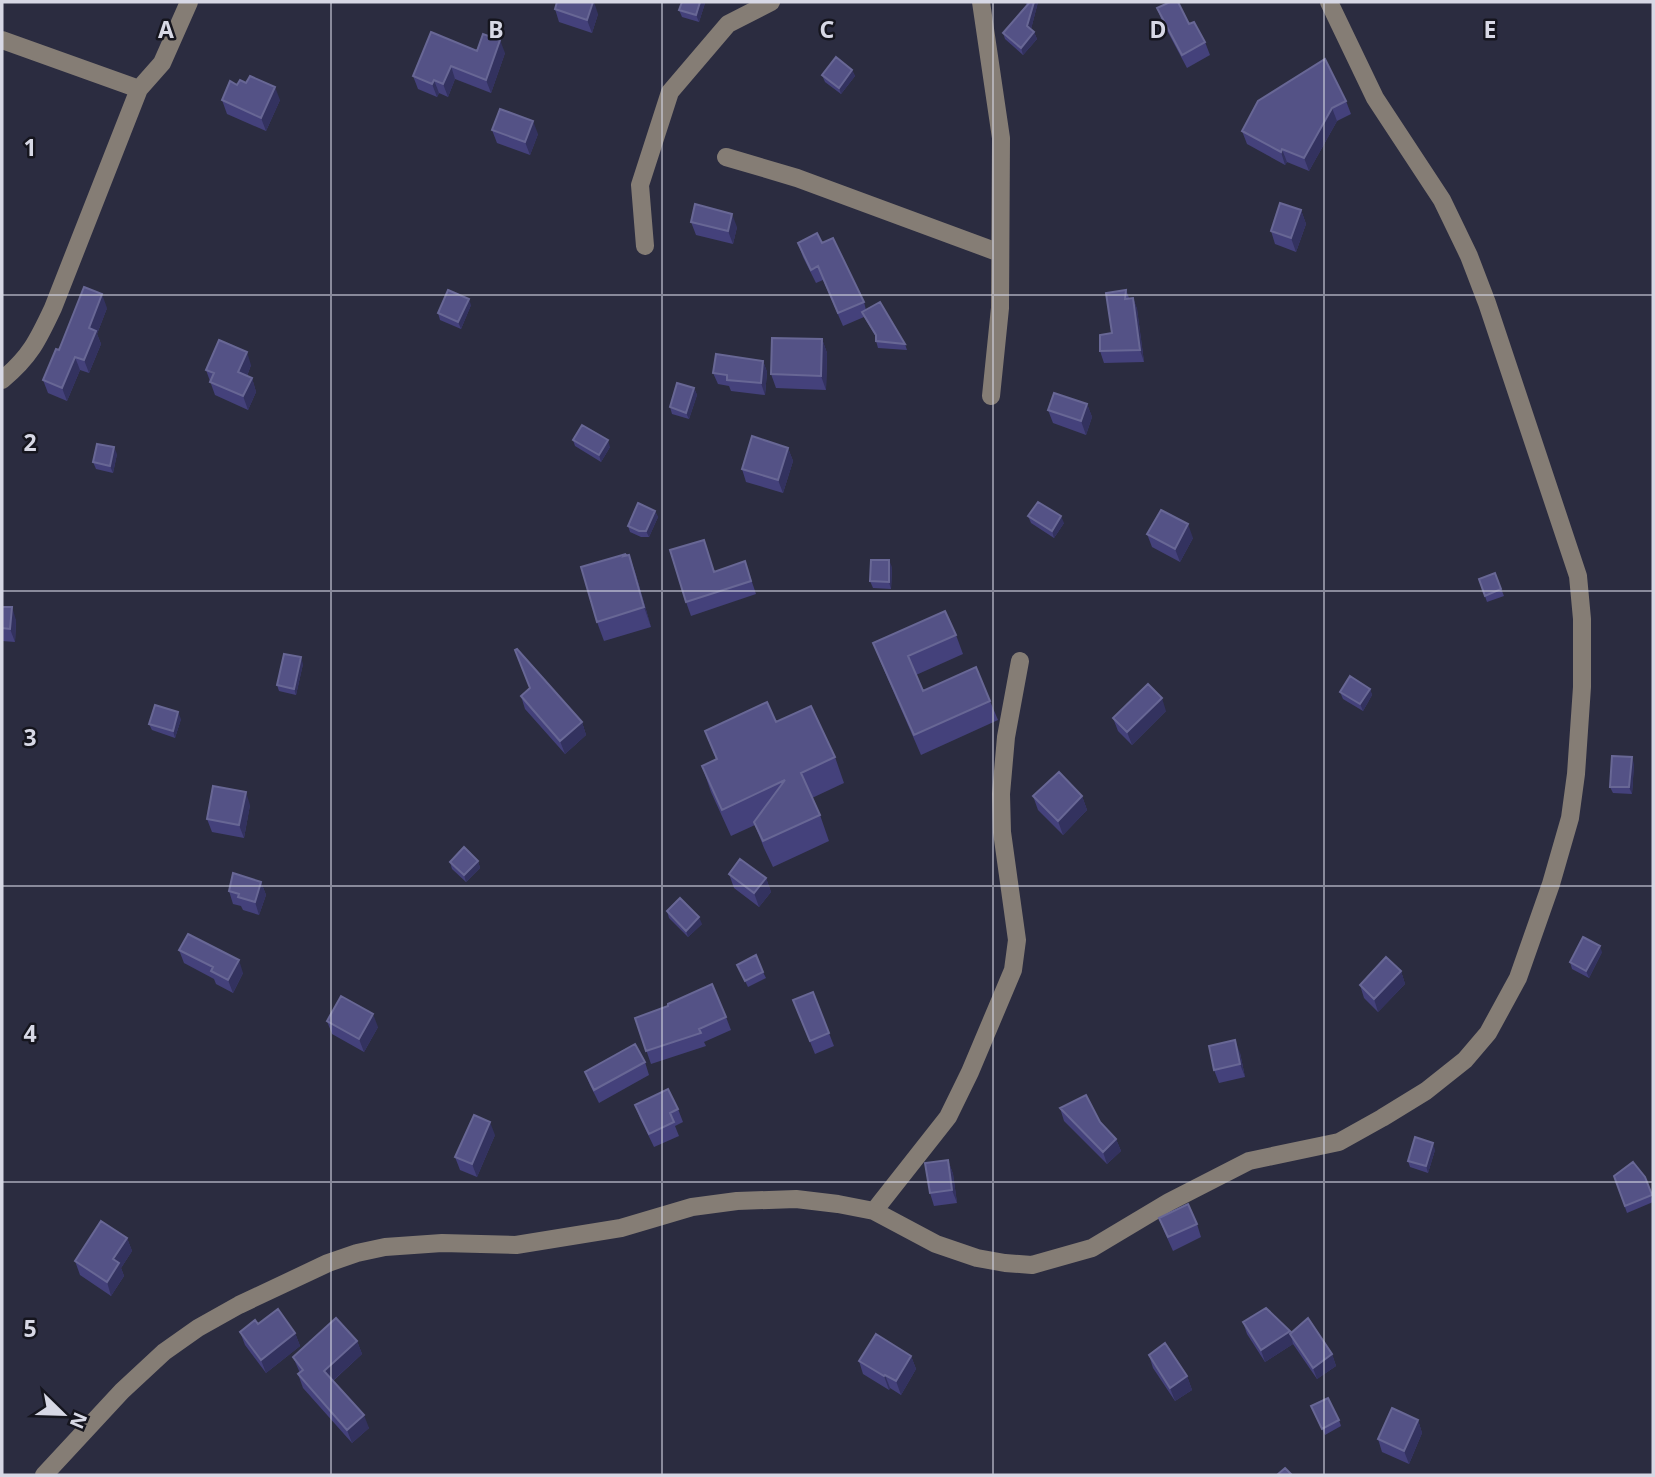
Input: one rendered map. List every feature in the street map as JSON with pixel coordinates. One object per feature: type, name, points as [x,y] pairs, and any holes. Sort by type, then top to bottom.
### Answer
[{"type":"street","points":[[2,380],[22,363],[38,341],[139,89],[162,63],[189,2]]},
{"type":"street","points":[[645,246],[640,185],[670,92],[728,24],[771,2]]},
{"type":"street","points":[[981,2],[1001,138],[1000,308],[991,396]]},
{"type":"street","points":[[44,1475],[122,1391],[164,1352],[198,1328],[239,1305],[328,1263],[357,1253],[385,1247],[442,1243],[516,1245],[621,1227],[692,1207],[737,1201],[796,1199],[874,1211],[936,1244],[977,1258],[1032,1265],[1092,1248],[1169,1202],[1248,1161],[1339,1142],[1415,1098],[1465,1060],[1502,1009],[1518,978],[1551,884],[1570,818],[1582,687],[1582,618],[1578,576],[1469,256],[1441,200],[1375,98],[1329,2]]},
{"type":"street","points":[[2,40],[139,89]]},
{"type":"street","points":[[726,157],[797,178],[1000,253]]},
{"type":"street","points":[[874,1211],[948,1116],[970,1072],[1013,970],[1017,940],[1002,832],[1001,794],[1006,737],[1020,661]]},
{"type":"building","points":[[557,2],[593,2],[587,20],[555,9]]},
{"type":"building","points":[[682,2],[700,2],[696,15],[679,10]]},
{"type":"building","points":[[1030,2],[1034,2],[1027,26],[1034,32],[1021,48],[1003,33]]},
{"type":"building","points":[[1170,2],[1178,2],[1189,24],[1194,22],[1205,42],[1182,55],[1157,8]]},
{"type":"building","points":[[431,32],[477,51],[483,34],[500,40],[486,80],[451,66],[443,84],[434,80],[432,84],[413,76]]},
{"type":"building","points":[[836,57],[852,70],[839,88],[822,75]]},
{"type":"building","points":[[1325,59],[1346,101],[1332,108],[1304,158],[1282,149],[1281,152],[1242,131],[1258,101]]},
{"type":"building","points":[[250,76],[275,87],[261,118],[222,100],[230,81],[237,85],[240,80],[246,83]]},
{"type":"building","points":[[500,109],[533,121],[525,142],[492,130]]},
{"type":"building","points":[[1280,203],[1301,210],[1291,238],[1271,231]]},
{"type":"building","points":[[695,204],[732,214],[728,231],[691,222]]},
{"type":"building","points":[[817,233],[822,243],[833,238],[864,302],[838,313],[818,266],[811,270],[798,243]]},
{"type":"building","points":[[84,287],[102,294],[89,328],[96,331],[84,360],[75,357],[62,388],[43,380],[56,349],[59,350]]},
{"type":"building","points":[[448,290],[469,299],[458,322],[438,313]]},
{"type":"building","points":[[1126,290],[1125,299],[1133,298],[1140,350],[1100,351],[1100,335],[1112,333],[1106,293]]},
{"type":"building","points":[[880,302],[905,344],[876,341],[876,335],[862,312]]},
{"type":"building","points":[[772,338],[822,339],[821,376],[771,374]]},
{"type":"building","points":[[219,340],[247,352],[238,372],[252,378],[243,396],[210,382],[214,373],[206,370]]},
{"type":"building","points":[[716,354],[763,361],[761,383],[727,380],[727,375],[713,373]]},
{"type":"building","points":[[677,383],[694,388],[686,413],[670,407]]},
{"type":"building","points":[[1054,393],[1087,404],[1081,421],[1048,410]]},
{"type":"building","points":[[582,425],[608,440],[599,455],[573,440]]},
{"type":"building","points":[[752,436],[788,448],[778,480],[742,469]]},
{"type":"building","points":[[97,444],[114,447],[110,466],[93,462]]},
{"type":"building","points":[[1038,502],[1061,516],[1052,531],[1028,516]]},
{"type":"building","points":[[638,503],[655,511],[646,531],[628,526]]},
{"type":"building","points":[[1161,510],[1188,524],[1175,549],[1147,534]]},
{"type":"building","points":[[704,540],[714,572],[745,561],[751,581],[686,602],[670,550]]},
{"type":"building","points":[[626,554],[624,556],[629,555],[644,607],[597,622],[581,567]]},
{"type":"building","points":[[871,560],[889,560],[889,582],[870,581]]},
{"type":"building","points":[[1495,573],[1501,589],[1485,596],[1479,579]]},
{"type":"building","points":[[2,607],[12,607],[10,629],[2,628]]},
{"type":"building","points":[[945,611],[956,635],[908,656],[923,691],[976,667],[990,701],[914,735],[873,643]]},
{"type":"building","points":[[517,649],[582,722],[560,741],[521,696],[530,688],[515,650]]},
{"type":"building","points":[[284,654],[301,657],[294,689],[277,685]]},
{"type":"building","points":[[1350,676],[1370,689],[1360,704],[1340,692]]},
{"type":"building","points":[[1148,684],[1162,698],[1127,732],[1113,718]]},
{"type":"building","points":[[767,702],[776,722],[811,706],[835,757],[801,773],[820,815],[763,841],[754,822],[785,780],[722,810],[702,766],[717,759],[705,731]]},
{"type":"building","points":[[155,705],[178,712],[173,731],[149,724]]},
{"type":"building","points":[[1612,756],[1632,757],[1629,787],[1610,787]]},
{"type":"building","points":[[1059,772],[1082,796],[1058,821],[1033,796]]},
{"type":"building","points":[[213,786],[246,792],[239,825],[207,819]]},
{"type":"building","points":[[464,847],[478,861],[464,875],[450,862]]},
{"type":"building","points":[[740,859],[766,878],[754,893],[729,874]]},
{"type":"building","points":[[233,873],[261,882],[255,902],[229,891]]},
{"type":"building","points":[[680,898],[699,917],[686,931],[667,911]]},
{"type":"building","points":[[188,934],[239,960],[228,980],[211,971],[213,967],[179,950]]},
{"type":"building","points":[[1583,937],[1600,946],[1586,971],[1570,962]]},
{"type":"building","points":[[756,955],[763,972],[745,981],[737,965]]},
{"type":"building","points":[[1386,957],[1401,971],[1374,999],[1360,985]]},
{"type":"building","points":[[712,984],[726,1017],[699,1029],[701,1033],[646,1051],[635,1018],[668,1006]]},
{"type":"building","points":[[813,992],[829,1033],[810,1041],[793,1000]]},
{"type":"building","points":[[341,996],[373,1014],[359,1039],[327,1021]]},
{"type":"building","points":[[1235,1040],[1240,1064],[1214,1070],[1209,1046]]},
{"type":"building","points":[[635,1044],[645,1062],[594,1090],[585,1072]]},
{"type":"building","points":[[668,1089],[678,1109],[670,1113],[674,1122],[649,1134],[635,1105]]},
{"type":"building","points":[[1086,1095],[1100,1122],[1116,1139],[1103,1152],[1060,1108]]},
{"type":"building","points":[[474,1115],[490,1122],[472,1164],[455,1157]]},
{"type":"building","points":[[1415,1137],[1433,1143],[1426,1166],[1408,1161]]},
{"type":"building","points":[[948,1160],[952,1190],[930,1193],[925,1163]]},
{"type":"building","points":[[1633,1162],[1645,1177],[1652,1195],[1625,1206],[1614,1176]]},
{"type":"building","points":[[1188,1204],[1197,1224],[1168,1237],[1159,1218]]},
{"type":"building","points":[[101,1221],[127,1238],[113,1259],[119,1263],[107,1282],[75,1261]]},
{"type":"building","points":[[1266,1308],[1290,1331],[1261,1350],[1243,1322]]},
{"type":"building","points":[[278,1309],[295,1333],[261,1360],[240,1332],[255,1320],[258,1324]]},
{"type":"building","points":[[336,1318],[357,1341],[324,1371],[364,1415],[347,1430],[298,1374],[303,1370],[293,1357]]},
{"type":"building","points":[[1308,1318],[1332,1354],[1313,1368],[1290,1334]]},
{"type":"building","points":[[876,1334],[911,1356],[896,1381],[859,1361]]},
{"type":"building","points":[[1165,1343],[1187,1376],[1170,1388],[1149,1355]]},
{"type":"building","points":[[1328,1398],[1339,1420],[1322,1429],[1311,1406]]},
{"type":"building","points":[[1392,1408],[1418,1420],[1404,1451],[1378,1439]]},
{"type":"building","points":[[1285,1468],[1292,1475],[1277,1475]]}]
